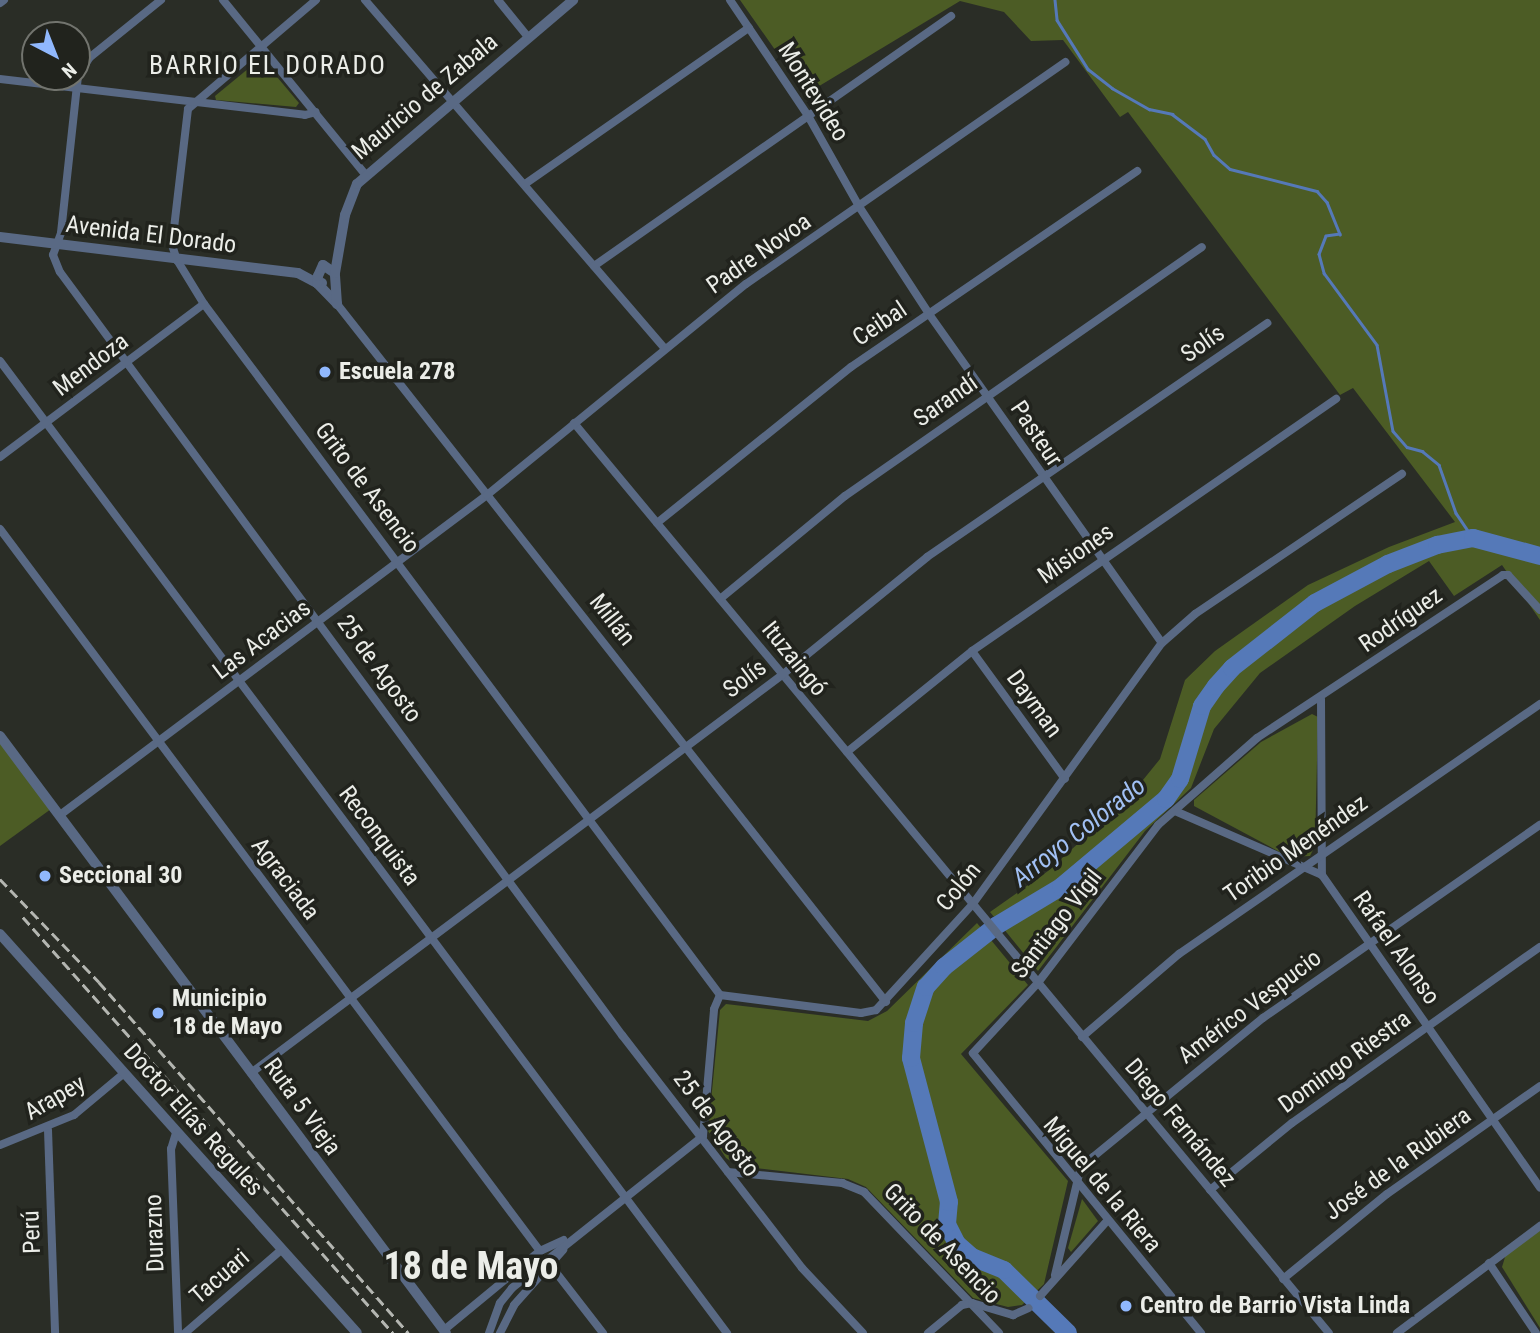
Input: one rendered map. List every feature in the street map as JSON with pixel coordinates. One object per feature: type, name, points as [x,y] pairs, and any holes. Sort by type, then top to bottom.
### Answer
[{"type":"street","name":"25 de Agosto","points":[[91,56],[161,0]]},
{"type":"street","points":[[223,0],[365,174]]},
{"type":"street","points":[[192,102],[316,0]]},
{"type":"street","points":[[365,0],[664,348]]},
{"type":"street","points":[[498,0],[528,37]]},
{"type":"street","name":"Mauricio de Zabala","points":[[337,304],[335,276],[349,195],[365,174],[573,0]]},
{"type":"street","name":"Montevideo","points":[[730,0],[807,114],[860,208]]},
{"type":"street","points":[[594,266],[807,114],[951,16]]},
{"type":"street","points":[[525,184],[749,28]]},
{"type":"street","name":"Padre Novoa","points":[[487,495],[664,348],[747,284],[860,208],[1066,62]]},
{"type":"street","points":[[0,79],[21,82]]},
{"type":"street","name":"25 de Agosto","points":[[76,91],[57,245],[53,255],[60,272],[319,620],[622,1035],[703,1136],[802,1268],[863,1333]]},
{"type":"street","points":[[91,91],[305,116],[316,112]]},
{"type":"street","name":"Grito de Asencio","points":[[192,102],[186,116],[172,245],[177,260],[204,304],[720,995]]},
{"type":"street","name":"Ceibal","points":[[657,523],[810,398],[1137,171]]},
{"type":"street","name":"Pasteur","points":[[860,208],[929,314],[1043,479],[1162,643]]},
{"type":"street","name":"Avenida El Dorado","points":[[0,237],[298,273]]},
{"type":"street","name":"Sarandí","points":[[720,599],[845,496],[1202,247]]},
{"type":"street","points":[[317,283],[323,265],[340,248]]},
{"type":"street","points":[[298,273],[323,265]]},
{"type":"street","points":[[317,283],[335,276],[323,265]]},
{"type":"street","name":"Millán","points":[[298,273],[317,283],[337,304],[886,1002]]},
{"type":"street","name":"Mendoza","points":[[0,457],[204,304]]},
{"type":"street","name":"Solís","points":[[251,1073],[782,675],[927,556],[1267,323]]},
{"type":"street","name":"Reconquista","points":[[0,361],[727,1333]]},
{"type":"street","name":"Misiones","points":[[847,752],[972,652],[1101,559],[1336,400]]},
{"type":"street","name":"Ituzaingó","points":[[574,424],[1001,939]]},
{"type":"street","name":"Colón","points":[[886,1002],[972,905],[1162,643],[1195,614],[1402,474]]},
{"type":"street","name":"Las Acacias","points":[[60,815],[487,495]]},
{"type":"street","name":"Agraciada","points":[[0,529],[540,1251]]},
{"type":"street","name":"Rodríguez","points":[[1321,699],[1503,575],[1508,575],[1540,610]]},
{"type":"street","name":"Dayman","points":[[972,652],[1065,779]]},
{"type":"street","name":"Santiago Vigil","points":[[975,1061],[975,1049],[1037,984],[1158,825],[1257,738],[1321,699]]},
{"type":"street","name":"Rafael Alonso","points":[[1321,699],[1322,875],[1540,1188]]},
{"type":"street","name":"Toribio Menéndez","points":[[1082,1037],[1179,954],[1540,704]]},
{"type":"street","name":"Ruta 5 Vieja","points":[[0,736],[445,1331]]},
{"type":"street","points":[[1175,811],[1322,875]]},
{"type":"street","name":"Américo Vespucio","points":[[1055,1275],[1079,1174],[1093,1157],[1263,1018],[1540,825]]},
{"type":"street","name":"Doctor Elías Regules","points":[[0,934],[357,1333]]},
{"type":"street","name":"Diego Fernández","points":[[1001,939],[1329,1333]]},
{"type":"street","name":"Domingo Riestra","points":[[1210,1190],[1293,1123],[1540,947]]},
{"type":"street","points":[[489,1333],[499,1303],[512,1287],[703,1136],[714,1009],[720,995],[861,1013],[886,1002]]},
{"type":"street","name":"Miguel de la Riera","points":[[975,1061],[1201,1333]]},
{"type":"street","name":"Arapey","points":[[0,1145],[48,1129],[74,1115],[123,1074]]},
{"type":"street","name":"José de la Rubiera","points":[[1283,1279],[1387,1194],[1540,1086]]},
{"type":"street","name":"Perú","points":[[48,1129],[55,1333]]},
{"type":"street","name":"Durazno","points":[[176,1133],[171,1149],[178,1333]]},
{"type":"street","name":"Grito de Asencio","points":[[728,1172],[842,1183],[864,1192],[999,1333]]},
{"type":"street","name":"Américo Vespucio","points":[[1040,1296],[1055,1275],[1107,1221]]},
{"type":"street","points":[[1397,1333],[1540,1226]]},
{"type":"street","points":[[445,1331],[540,1251],[575,1236]]},
{"type":"street","points":[[500,1333],[514,1304],[551,1266],[575,1236]]},
{"type":"street","name":"Tacuari","points":[[185,1333],[281,1250]]},
{"type":"street","points":[[1489,1263],[1536,1333]]},
{"type":"street","points":[[551,1266],[603,1333]]},
{"type":"street","points":[[928,1333],[950,1312],[972,1303],[1013,1315],[1029,1308]]},
{"type":"green space","points":[[740,0],[1540,0],[1540,620],[1502,565],[1454,596],[1429,561],[1355,606],[1260,673],[1214,729],[1191,788],[1145,831],[1038,971],[990,912],[1048,871],[1130,796],[1160,759],[1185,680],[1215,651],[1308,585],[1389,547],[1455,522],[1353,388],[1340,395],[1128,112],[1120,117],[1063,40],[1031,41],[1004,12],[960,1],[806,94]]},
{"type":"green space","points":[[261,58],[299,103],[296,107],[216,100],[215,96]]},
{"type":"green space","points":[[1312,714],[1318,717],[1315,846],[1310,856],[1289,857],[1194,806],[1194,800],[1261,742]]},
{"type":"green space","points":[[0,741],[51,809],[0,846]]},
{"type":"green space","points":[[977,923],[1028,985],[961,1054],[1068,1181],[1044,1284],[1022,1305],[1008,1307],[973,1298],[866,1187],[848,1179],[738,1166],[726,1158],[708,1131],[720,1010],[726,1004],[868,1021],[887,1011]]},
{"type":"green space","points":[[1082,1199],[1098,1221],[1071,1252],[1068,1248]]},
{"type":"green space","points":[[1540,1230],[1540,1328],[1502,1267],[1506,1254]]},
{"type":"waterway","points":[[1055,0],[1057,20],[1088,69],[1112,88],[1149,109],[1172,114],[1205,139],[1214,155],[1230,169],[1317,191],[1327,202],[1340,234],[1326,236],[1319,254],[1324,273],[1377,345],[1393,431],[1407,447],[1422,451],[1439,465],[1456,513],[1473,538]]},
{"type":"waterway","name":"Arroyo Colorado","points":[[1068,1333],[1004,1270],[972,1257],[957,1244],[947,1224],[949,1202],[911,1058],[914,1023],[926,987],[944,967],[996,926],[1061,887],[1166,799],[1180,779],[1202,706],[1216,686],[1232,668],[1315,603],[1388,564],[1437,545],[1473,538],[1540,556]]},
{"type":"railway","points":[[0,879],[99,982],[408,1333]]},
{"type":"railway","points":[[23,917],[393,1333]]},
{"type":"place","name":"Escuela 278","points":[[325,372]]},
{"type":"place","name":"Seccional 30","points":[[45,876]]},
{"type":"place","name":"Municipio 18 de Mayo","points":[[158,1013]]},
{"type":"place","name":"Centro de Barrio Vista Linda","points":[[1126,1306]]},
{"type":"district","name":"BARRIO EL DORADO","points":[[268,66]]},
{"type":"district","name":"18 de Mayo","points":[[471,1267]]}]
